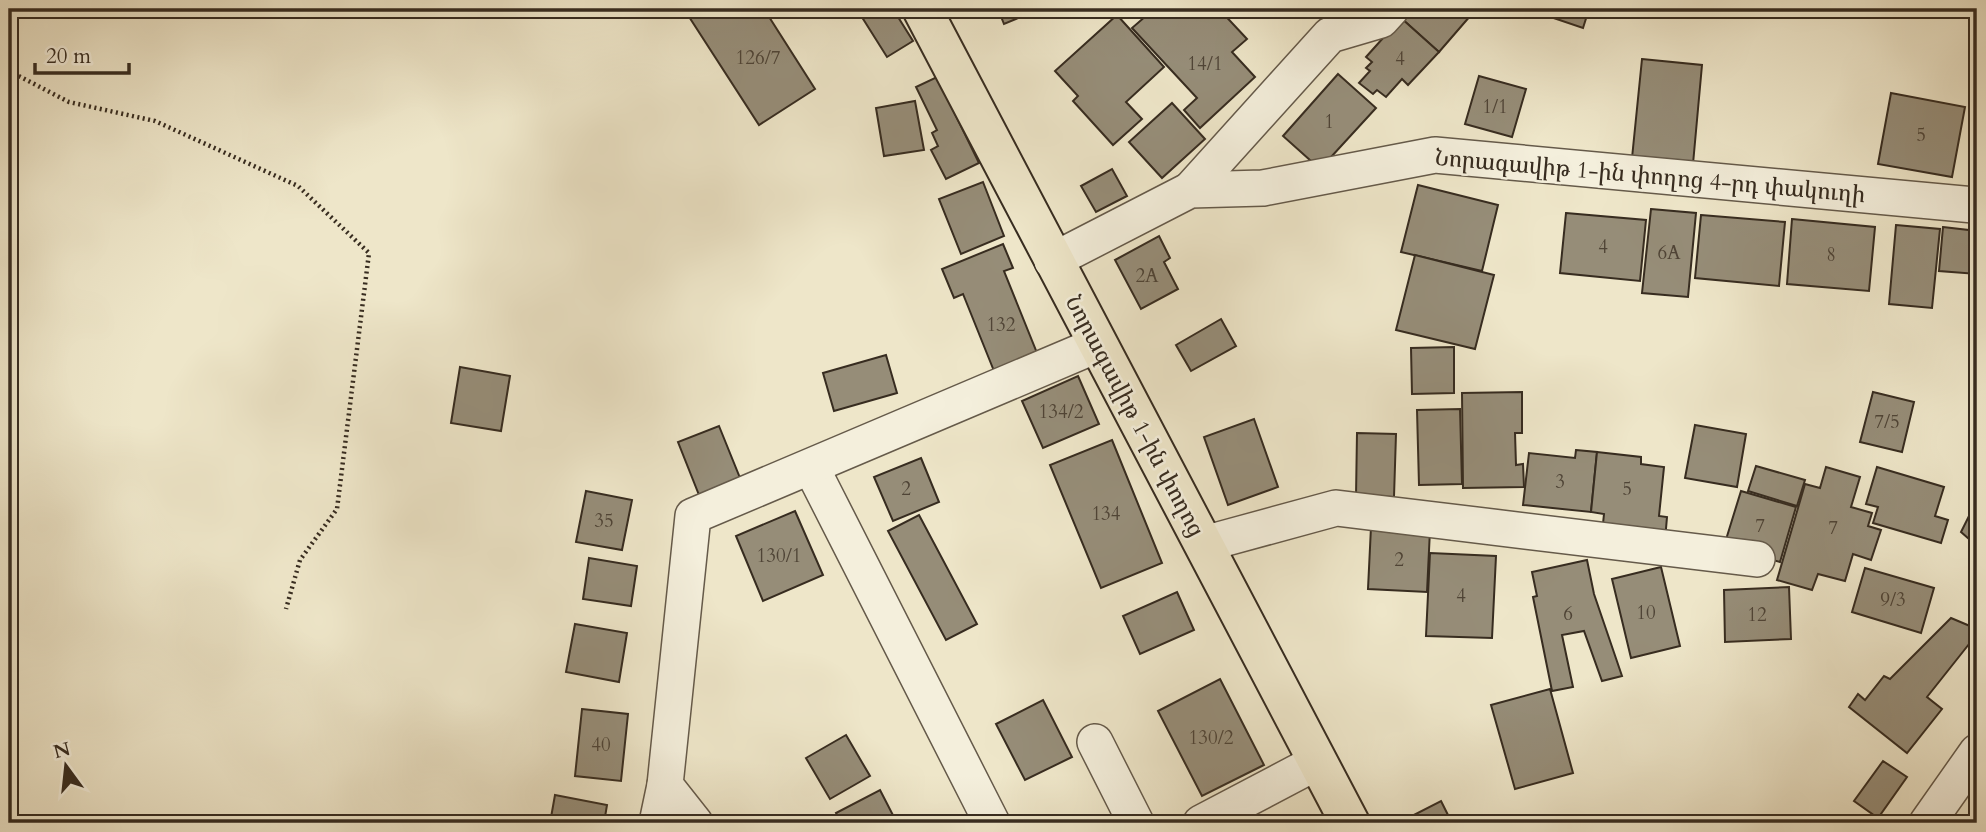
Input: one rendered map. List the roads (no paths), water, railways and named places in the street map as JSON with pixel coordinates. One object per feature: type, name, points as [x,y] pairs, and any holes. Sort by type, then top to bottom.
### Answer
[{"type":"main road","name":"Նորագավիթ 1-ին փողոց","points":[[922,9],[1052,261],[1099,344],[1350,823]]},
{"type":"street","points":[[1190,190],[1330,36],[1381,20],[1391,9]]},
{"type":"street","name":"Նորագավիթ 1-ին փողոց 4-րդ փակուղի","points":[[1052,261],[1190,190],[1263,188],[1435,155],[1975,205]]},
{"type":"street","points":[[657,823],[665,785],[693,516],[1099,344]]},
{"type":"street","points":[[811,467],[992,823]]},
{"type":"street","points":[[1204,544],[1336,508],[1756,559]]},
{"type":"street","points":[[1095,742],[1136,823]]},
{"type":"street","points":[[1927,823],[1977,752]]},
{"type":"street","points":[[1201,823],[1317,762]]},
{"type":"street","points":[[665,785],[695,823]]}]
